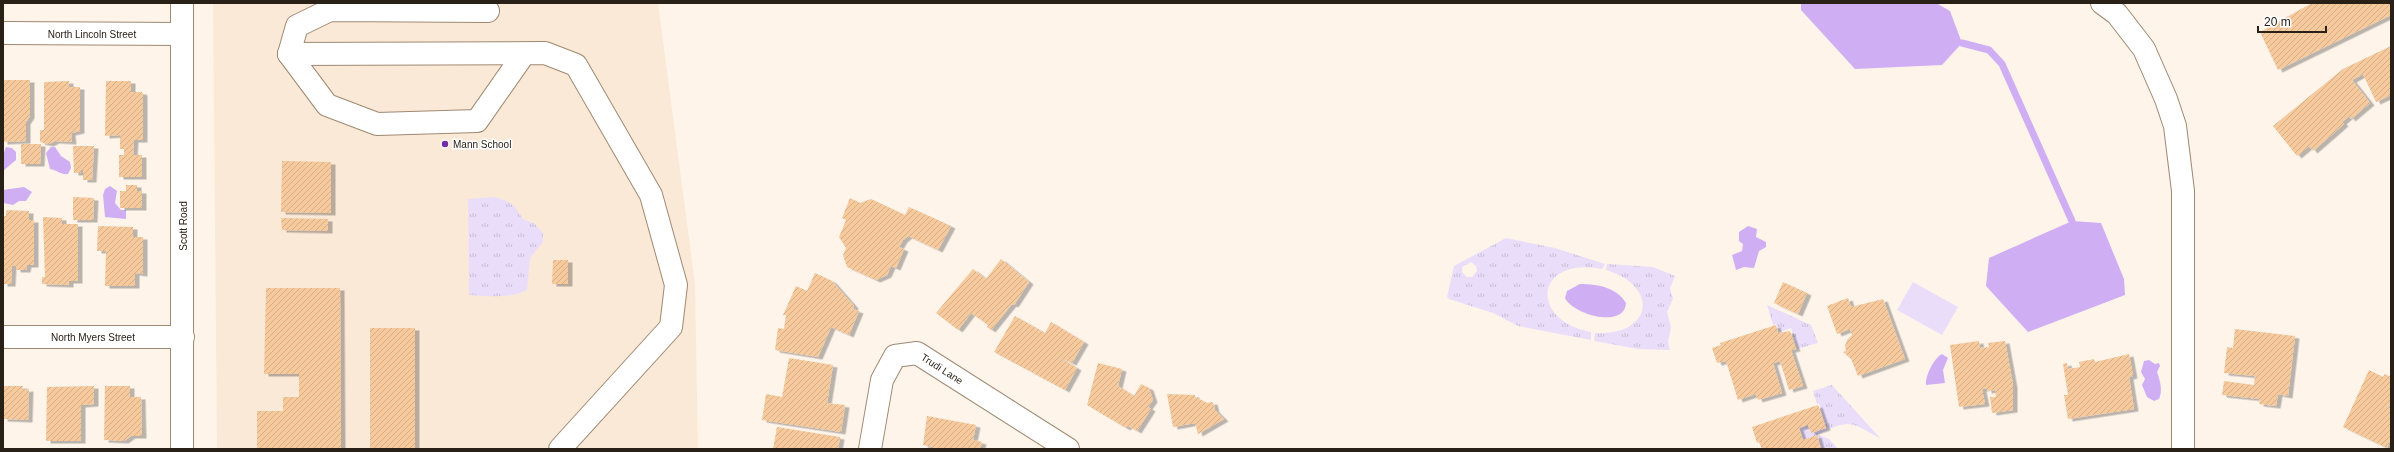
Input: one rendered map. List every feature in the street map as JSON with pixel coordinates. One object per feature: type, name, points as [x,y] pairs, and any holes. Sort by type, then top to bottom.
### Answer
[{"type":"street","name":"Scott Road","points":[[182,3],[182,449]]},
{"type":"street","points":[[2102,3],[2117,14],[2144,49],[2176,126],[2183,191],[2183,449]]},
{"type":"street","points":[[289,54],[297,26],[330,10],[488,10]]},
{"type":"street","name":"North Lincoln Street","points":[[3,34],[182,34]]},
{"type":"street","points":[[289,54],[545,54],[576,65],[650,195],[676,285],[671,326],[560,449]]},
{"type":"street","points":[[289,54],[327,105],[377,124],[477,121],[524,54]]},
{"type":"street","name":"North Myers Street","points":[[3,337],[183,337]]},
{"type":"street","name":"Trudi Lane","points":[[870,449],[882,380],[896,356],[917,353],[1068,449]]},
{"type":"shaded area","name":"Mann School","points":[[213,3],[658,3],[695,284],[698,449],[217,449]]},
{"type":"shaded area","points":[[1801,3],[1936,3],[1950,11],[1962,43],[1942,65],[1855,69],[1801,10]]},
{"type":"shaded area","points":[[6,147],[12,148],[16,152],[16,160],[3,171],[3,155]]},
{"type":"shaded area","points":[[51,147],[55,147],[61,156],[70,162],[71,168],[68,174],[63,174],[50,169],[46,153]]},
{"type":"shaded area","points":[[110,186],[117,191],[115,203],[121,210],[126,210],[126,219],[105,217],[103,195],[105,189]]},
{"type":"shaded area","points":[[24,187],[32,192],[26,201],[19,201],[13,205],[3,203],[3,190]]},
{"type":"shaded area","points":[[2072,221],[2101,223],[2124,279],[2125,295],[2028,332],[1986,286],[1989,258]]},
{"type":"shaded area","points":[[1748,226],[1757,229],[1756,237],[1766,242],[1766,247],[1759,251],[1754,268],[1744,267],[1736,270],[1732,255],[1742,251],[1743,244],[1739,241],[1739,232]]},
{"type":"shaded area","points":[[1580,284],[1599,286],[1617,293],[1626,303],[1623,311],[1617,316],[1598,317],[1578,310],[1565,298],[1567,291]]},
{"type":"shaded area","points":[[1942,354],[1948,358],[1943,370],[1945,383],[1926,385],[1927,377],[1931,368],[1936,359]]},
{"type":"shaded area","points":[[2149,360],[2155,364],[2159,363],[2160,366],[2157,372],[2161,393],[2159,399],[2154,401],[2147,397],[2142,385],[2145,379],[2141,372],[2144,361]]},
{"type":"green space","points":[[495,197],[507,201],[515,207],[523,219],[535,224],[543,233],[543,242],[530,258],[527,290],[506,296],[469,295],[468,199]]},
{"type":"green space","points":[[1506,238],[1555,248],[1605,264],[1602,269],[1580,267],[1563,272],[1552,280],[1548,291],[1549,303],[1557,315],[1571,325],[1591,332],[1591,340],[1518,326],[1493,313],[1449,299],[1447,297],[1454,266]],"holes":[[[1471,262],[1476,266],[1477,271],[1472,277],[1467,277],[1462,272],[1462,267]]]},
{"type":"green space","points":[[1607,264],[1653,267],[1675,276],[1670,288],[1673,299],[1667,312],[1671,327],[1668,342],[1670,350],[1638,349],[1594,341],[1595,333],[1614,332],[1629,327],[1638,319],[1642,309],[1642,298],[1635,287],[1623,277],[1606,270]]},
{"type":"green space","points":[[1913,282],[1958,307],[1942,335],[1897,310]]},
{"type":"green space","points":[[1767,305],[1811,325],[1818,343],[1797,349],[1791,328],[1779,332],[1776,324],[1773,325]]},
{"type":"green space","points":[[1832,385],[1881,439],[1856,426],[1844,424],[1818,435],[1829,439],[1838,449],[1821,449],[1817,436],[1803,440],[1799,428],[1808,425],[1811,433],[1826,428],[1819,403],[1817,404],[1813,391]]},
{"type":"building","points":[[2312,3],[2391,3],[2391,15],[2278,70],[2260,32]]},
{"type":"building","points":[[2391,46],[2391,95],[2376,102],[2363,74],[2352,80],[2370,103],[2351,119],[2349,116],[2342,122],[2344,124],[2313,151],[2309,146],[2297,156],[2273,126],[2343,69]]},
{"type":"building","points":[[3,80],[30,80],[30,116],[26,122],[26,141],[3,142]]},
{"type":"building","points":[[69,81],[69,87],[80,87],[80,131],[71,133],[72,142],[55,141],[49,144],[40,142],[40,130],[44,130],[44,82]]},
{"type":"building","points":[[106,81],[131,81],[131,92],[142,92],[143,94],[143,140],[134,140],[133,155],[142,155],[142,177],[119,177],[119,155],[124,155],[124,149],[120,149],[120,135],[105,136]]},
{"type":"building","points":[[21,144],[41,144],[40,164],[21,164]]},
{"type":"building","points":[[73,146],[94,146],[92,180],[83,180],[83,170],[81,170],[81,173],[74,173]]},
{"type":"building","points":[[282,161],[331,162],[331,213],[281,212]]},
{"type":"building","points":[[126,185],[137,185],[137,191],[142,191],[142,208],[120,208],[120,191],[126,191]]},
{"type":"building","points":[[73,197],[94,198],[93,220],[73,220]]},
{"type":"building","points":[[850,198],[860,203],[871,199],[905,215],[909,207],[951,226],[938,250],[908,236],[903,240],[899,247],[904,249],[896,268],[891,266],[887,275],[876,280],[847,267],[843,255],[846,248],[839,237],[846,220],[842,218]]},
{"type":"building","points":[[6,210],[29,211],[29,220],[34,220],[34,265],[27,265],[26,270],[16,270],[16,266],[12,266],[11,284],[3,284],[3,216],[6,216]]},
{"type":"building","points":[[43,217],[62,218],[62,224],[78,224],[78,281],[69,281],[69,285],[42,284],[42,277],[45,277]]},
{"type":"building","points":[[281,218],[328,219],[328,231],[282,230]]},
{"type":"building","points":[[98,226],[133,227],[133,237],[143,237],[143,274],[135,273],[135,286],[105,286],[106,251],[97,251]]},
{"type":"building","points":[[1001,259],[1029,282],[1014,305],[1012,304],[991,330],[987,327],[988,325],[971,313],[958,330],[936,313],[973,269],[986,279]]},
{"type":"building","points":[[553,260],[568,260],[568,284],[552,284]]},
{"type":"building","points":[[815,273],[832,281],[854,306],[853,309],[859,311],[849,335],[831,327],[818,357],[775,350],[778,328],[784,329],[786,315],[783,315],[796,286],[807,291]]},
{"type":"building","points":[[1783,282],[1807,293],[1798,314],[1774,303]]},
{"type":"building","points":[[266,288],[340,288],[341,449],[257,449],[257,411],[283,411],[283,397],[299,397],[299,374],[264,374]]},
{"type":"building","points":[[1848,298],[1851,307],[1883,299],[1905,359],[1858,376],[1851,359],[1843,352],[1846,351],[1845,346],[1847,340],[1852,335],[1850,329],[1837,334],[1827,306]]},
{"type":"building","points":[[1015,316],[1045,333],[1051,322],[1084,342],[1072,363],[1057,356],[1077,368],[1065,390],[994,352]]},
{"type":"building","points":[[1776,325],[1778,333],[1790,331],[1796,349],[1791,350],[1803,386],[1789,390],[1780,361],[1773,363],[1782,393],[1758,400],[1756,394],[1738,400],[1726,361],[1717,363],[1712,348],[1721,345],[1720,343]]},
{"type":"building","points":[[370,328],[415,328],[415,449],[370,449]]},
{"type":"building","points":[[2235,329],[2295,336],[2288,396],[2278,394],[2276,406],[2259,404],[2260,399],[2222,395],[2224,381],[2254,385],[2255,376],[2224,373],[2227,347],[2233,348]]},
{"type":"building","points":[[1979,341],[1980,348],[1989,347],[1988,343],[2005,341],[2013,385],[2013,410],[1992,413],[1990,397],[1996,397],[1995,390],[1987,391],[1987,388],[1982,389],[1985,404],[1959,407],[1950,345]]},
{"type":"building","points":[[2129,354],[2133,376],[2129,377],[2134,409],[2068,419],[2064,395],[2068,395],[2063,364],[2067,363],[2068,369],[2080,367],[2079,362],[2094,359],[2095,362]]},
{"type":"building","points":[[789,358],[833,365],[827,403],[845,405],[841,432],[762,420],[766,394],[782,397]]},
{"type":"building","points":[[1098,363],[1122,369],[1118,386],[1134,396],[1141,384],[1149,388],[1153,400],[1148,407],[1151,409],[1137,431],[1128,426],[1126,428],[1087,405]]},
{"type":"building","points":[[2369,370],[2383,377],[2385,374],[2391,377],[2391,401],[2388,409],[2391,408],[2391,438],[2387,448],[2343,427]]},
{"type":"building","points":[[3,386],[23,386],[22,390],[29,389],[28,420],[3,419]]},
{"type":"building","points":[[94,386],[94,404],[81,405],[81,441],[46,441],[47,387]]},
{"type":"building","points":[[105,386],[130,386],[130,397],[141,397],[142,436],[131,436],[124,441],[104,440]]},
{"type":"building","points":[[1167,394],[1195,395],[1195,397],[1207,403],[1213,402],[1215,410],[1224,419],[1198,434],[1195,423],[1173,427]]},
{"type":"building","points":[[1818,405],[1826,428],[1811,433],[1808,425],[1799,428],[1803,440],[1817,435],[1821,449],[1762,449],[1759,442],[1757,443],[1752,427]]},
{"type":"building","points":[[927,416],[976,425],[973,440],[982,442],[980,449],[932,449],[932,447],[923,445]]},
{"type":"building","points":[[777,427],[840,437],[838,449],[773,449]]},
{"type":"waterway","points":[[1962,43],[1989,50],[2002,64],[2072,221]]},
{"type":"place","name":"Mann School","points":[[445,144]]}]
